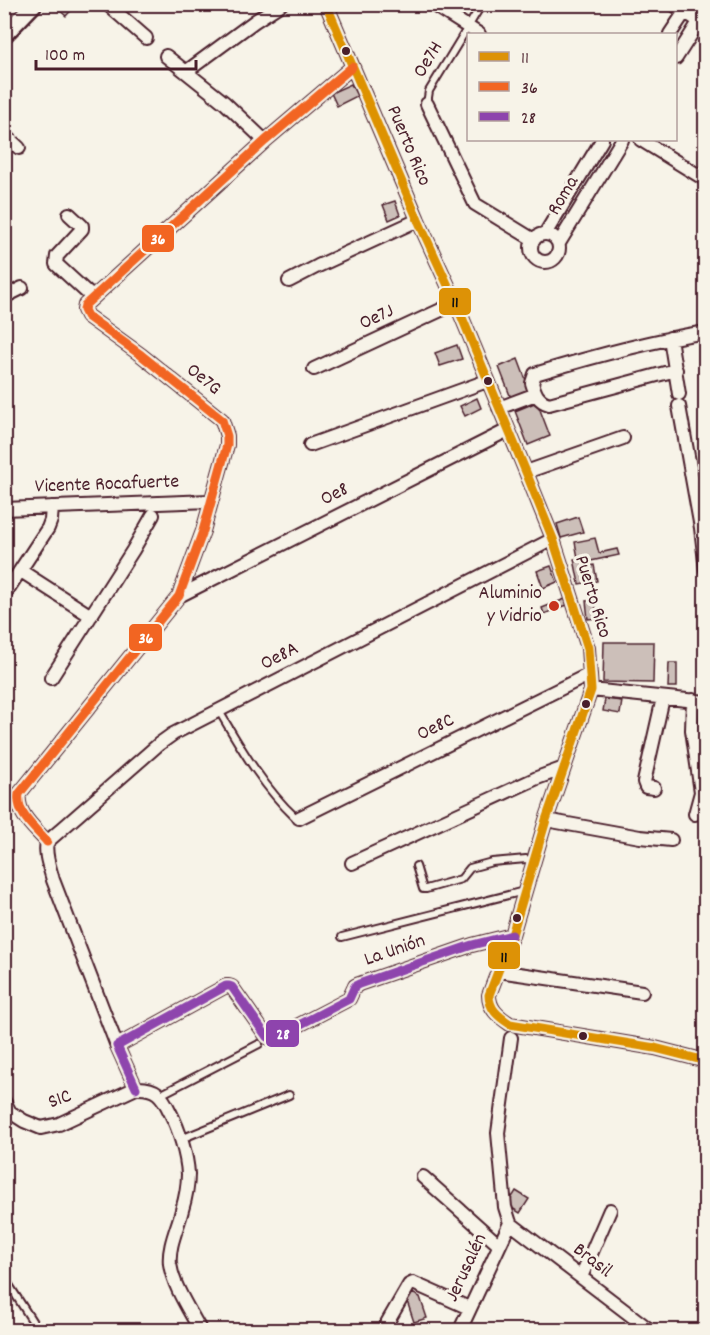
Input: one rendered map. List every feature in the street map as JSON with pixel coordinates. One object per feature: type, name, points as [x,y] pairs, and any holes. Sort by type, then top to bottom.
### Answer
[{"type":"street","points":[[4,14],[14,4]]},
{"type":"street","points":[[4,35],[34,4]]},
{"type":"street","points":[[106,4],[146,38]]},
{"type":"street","points":[[187,72],[281,4]]},
{"type":"street","name":"Puerto Rico","points":[[326,4],[456,303],[526,472],[553,539],[588,648],[591,690],[546,820],[512,935],[489,994],[491,1008],[510,1024],[645,1046],[705,1061]]},
{"type":"street","points":[[432,4],[473,31]]},
{"type":"street","points":[[673,4],[687,8],[704,19],[677,55]]},
{"type":"street","points":[[671,33],[687,8]]},
{"type":"street","points":[[166,56],[225,103],[266,141]]},
{"type":"street","points":[[69,214],[82,228],[57,256],[56,264],[93,298],[266,141],[352,67]]},
{"type":"street","points":[[427,104],[475,204],[539,237],[553,236],[559,243],[560,249],[555,259],[543,262],[534,256],[531,245],[539,237]]},
{"type":"street","points":[[4,135],[19,148]]},
{"type":"street","name":"Roma","points":[[539,237],[601,141]]},
{"type":"street","name":"Roma","points":[[559,243],[621,141]]},
{"type":"street","points":[[643,141],[705,180]]},
{"type":"street","points":[[289,281],[418,220]]},
{"type":"street","points":[[4,297],[22,288]]},
{"type":"street","name":"Oe7G","points":[[47,842],[22,813],[18,801],[19,794],[179,596],[203,531],[227,445],[227,435],[222,420],[141,355],[87,316],[84,308],[93,298]]},
{"type":"street","name":"Oe7J","points":[[314,369],[456,303]]},
{"type":"street","points":[[676,370],[549,404],[540,400],[532,383],[535,374],[582,360],[670,338],[705,332]]},
{"type":"street","points":[[670,338],[703,528],[705,570]]},
{"type":"street","points":[[310,445],[487,381]]},
{"type":"street","points":[[499,408],[536,394]]},
{"type":"street","name":"Oe8","points":[[179,596],[508,430]]},
{"type":"street","points":[[526,472],[623,438]]},
{"type":"street","name":"Vicente Rocafuerte","points":[[4,509],[210,501]]},
{"type":"street","points":[[4,595],[48,528],[52,507]]},
{"type":"street","points":[[51,678],[153,515]]},
{"type":"street","name":"Oe8A","points":[[47,842],[168,737],[553,539]]},
{"type":"street","points":[[21,571],[91,616]]},
{"type":"street","name":"Oe8C","points":[[299,818],[590,674]]},
{"type":"street","points":[[591,690],[699,701],[692,730],[701,792],[695,814]]},
{"type":"street","points":[[654,788],[646,787],[644,783],[663,698]]},
{"type":"street","points":[[352,863],[537,778],[564,768]]},
{"type":"street","points":[[546,820],[640,837],[671,840]]},
{"type":"street","points":[[47,842],[46,854],[53,880],[117,1046],[136,1088],[146,1088],[163,1098],[181,1139],[188,1174],[183,1209],[173,1239],[170,1261],[173,1278],[201,1330]]},
{"type":"street","name":"La Unión","points":[[117,1046],[229,986],[232,987],[267,1037],[276,1037],[349,999],[355,986],[359,984],[472,945],[512,935]]},
{"type":"street","points":[[498,971],[642,992]]},
{"type":"street","points":[[510,1223],[506,1208],[498,1133],[511,1038]]},
{"type":"street","name":"S1C","points":[[4,1101],[10,1112],[40,1128],[59,1124],[136,1088]]},
{"type":"street","points":[[423,1177],[499,1245]]},
{"type":"street","points":[[581,1277],[610,1210]]},
{"type":"street","name":"Jerusalén","points":[[460,1330],[510,1223]]},
{"type":"street","name":"Brasil","points":[[510,1223],[650,1330]]},
{"type":"street","points":[[383,1330],[409,1284],[413,1282],[469,1308]]},
{"type":"lane","name":"Oe7H","points":[[473,31],[482,4]]},
{"type":"lane","name":"Oe7H","points":[[427,104],[429,90],[467,39]]},
{"type":"lane","points":[[219,711],[263,778],[291,813],[299,818]]},
{"type":"lane","points":[[416,866],[421,885],[426,889],[461,879],[470,868],[492,862],[526,859],[533,862]]},
{"type":"lane","points":[[342,937],[525,891]]},
{"type":"lane","points":[[160,1095],[259,1044]]},
{"type":"lane","points":[[181,1139],[290,1095]]},
{"type":"lane","points":[[4,1276],[38,1330]]},
{"type":"building","points":[[56,4],[77,4],[66,16],[55,6]]},
{"type":"building","points":[[351,84],[357,96],[337,106],[331,93]]},
{"type":"building","points":[[395,201],[400,215],[389,220],[383,205]]},
{"type":"building","points":[[457,345],[462,359],[440,366],[435,353]]},
{"type":"building","points":[[518,359],[530,391],[511,398],[499,367]]},
{"type":"building","points":[[477,398],[481,408],[465,416],[460,406]]},
{"type":"building","points":[[537,402],[550,436],[528,445],[515,411]]},
{"type":"building","points":[[578,517],[583,532],[561,538],[557,524]]},
{"type":"building","points":[[595,538],[599,553],[617,549],[619,555],[586,562],[585,557],[578,558],[575,542]]},
{"type":"building","points":[[585,557],[587,566],[594,565],[597,581],[579,584],[574,559]]},
{"type":"building","points":[[551,566],[557,582],[543,588],[537,571]]},
{"type":"building","name":"Aluminio y Vidrio","points":[[565,599],[567,605],[544,614],[542,608]]},
{"type":"building","points":[[595,600],[597,618],[588,619],[586,601]]},
{"type":"building","points":[[604,642],[654,642],[653,683],[603,682]]},
{"type":"building","points":[[669,663],[677,663],[677,687],[668,687]]},
{"type":"building","points":[[605,699],[622,701],[620,714],[603,711]]},
{"type":"building","points":[[516,1191],[529,1199],[520,1213],[507,1205]]},
{"type":"building","points":[[412,1293],[420,1297],[427,1318],[414,1322],[407,1301]]},
{"type":"transit line","name":"11","points":[[326,4],[456,303],[526,472],[553,539],[588,648],[591,690],[546,820],[512,935],[489,995],[492,1008],[510,1024],[655,1048],[706,1061]]},
{"type":"transit line","name":"36","points":[[47,842],[23,814],[19,794],[179,596],[203,531],[227,445],[222,420],[141,355],[87,316],[84,310],[85,305],[265,141],[352,67]]},
{"type":"transit line","name":"28","points":[[136,1088],[117,1046],[226,986],[232,987],[267,1037],[276,1037],[349,999],[355,986],[359,984],[472,945],[512,935]]},
{"type":"place","name":"Aluminio y Vidrio","points":[[554,606]]}]
